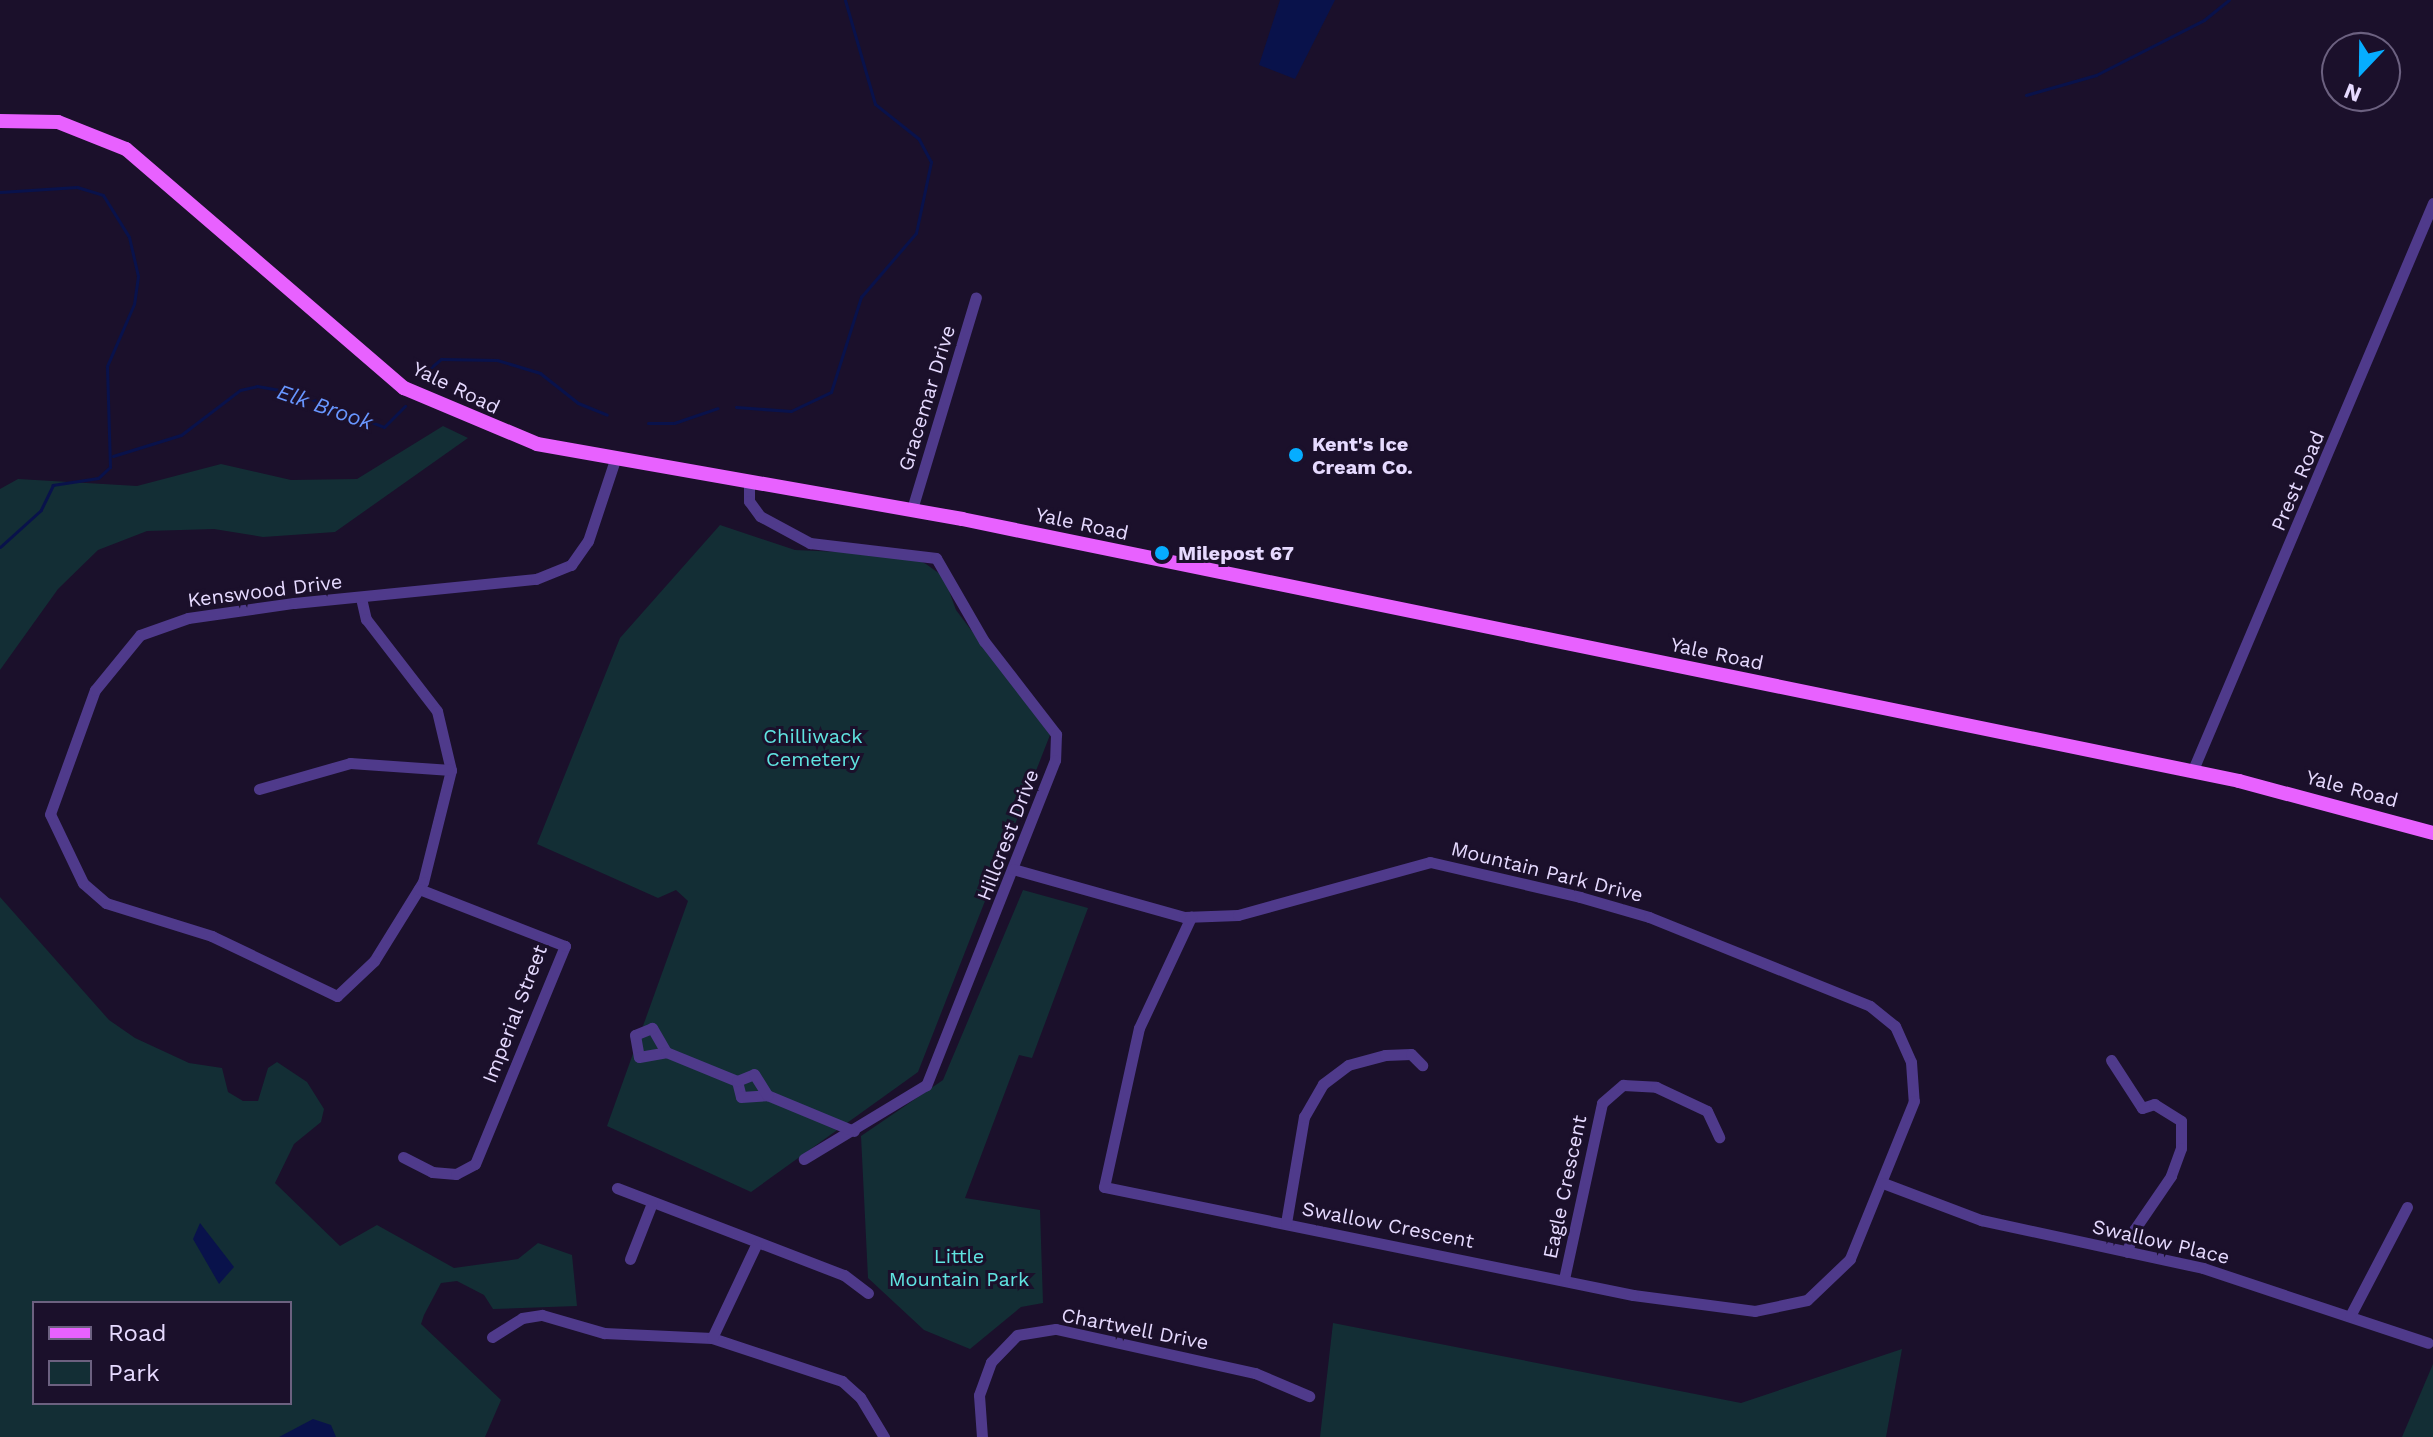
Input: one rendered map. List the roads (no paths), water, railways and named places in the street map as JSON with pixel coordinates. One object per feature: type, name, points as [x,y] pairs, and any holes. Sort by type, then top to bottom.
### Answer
[{"type":"main road","name":"Yale Road","points":[[0,121],[58,122],[126,149],[317,319],[430,402],[537,444],[615,460],[912,509],[2192,772],[2433,833]]},
{"type":"street","name":"Prest Road","points":[[2192,772],[2433,203]]},
{"type":"street","name":"Gracemar Drive","points":[[912,509],[976,297]]},
{"type":"street","name":"Kenswood Drive","points":[[361,598],[366,619],[437,711],[451,770],[419,889],[374,961],[337,996],[212,936],[106,903],[83,883],[50,814],[95,690],[140,635],[188,618],[361,598],[536,579],[571,565],[588,541],[615,460]]},
{"type":"street","name":"Hillcrest Drive","points":[[749,481],[749,501],[760,516],[810,543],[936,558],[984,641],[1047,717],[1056,734],[1055,760],[926,1085],[804,1159]]},
{"type":"street","points":[[259,789],[350,763],[451,770]]},
{"type":"street","name":"Mountain Park Drive","points":[[1013,869],[1191,917],[1238,915],[1430,862],[1649,917],[1870,1006],[1895,1026],[1911,1062],[1914,1101],[1883,1183]]},
{"type":"street","name":"Imperial Street","points":[[403,1157],[432,1172],[456,1174],[475,1164],[565,946],[419,889]]},
{"type":"street","name":"Swallow Crescent","points":[[1191,917],[1139,1028],[1104,1187],[1633,1295],[1755,1311],[1807,1300],[1850,1259],[1883,1183]]},
{"type":"street","points":[[666,1052],[737,1081],[754,1074],[767,1095]]},
{"type":"street","points":[[1286,1223],[1304,1117],[1323,1084],[1348,1065],[1385,1055],[1411,1054],[1422,1065]]},
{"type":"street","points":[[2111,1060],[2142,1108],[2154,1104],[2181,1121],[2181,1148],[2171,1176],[2147,1206],[2127,1252]]},
{"type":"street","points":[[737,1081],[741,1097],[767,1095],[854,1131]]},
{"type":"street","name":"Eagle Crescent","points":[[1564,1279],[1602,1103],[1623,1085],[1656,1087],[1707,1111],[1719,1137]]},
{"type":"street","name":"Swallow Place","points":[[1883,1183],[1965,1216],[2203,1268],[2428,1343]]},
{"type":"street","points":[[617,1188],[756,1245],[844,1275],[868,1293]]},
{"type":"street","points":[[630,1259],[652,1203]]},
{"type":"street","points":[[2350,1316],[2407,1207]]},
{"type":"street","points":[[712,1338],[756,1245]]},
{"type":"street","points":[[492,1337],[522,1318],[542,1315],[604,1333],[712,1338],[842,1381],[860,1397],[884,1437]]},
{"type":"street","name":"Chartwell Drive","points":[[982,1437],[979,1395],[991,1362],[1017,1335],[1056,1329],[1255,1373],[1309,1396]]},
{"type":"waterway","name":"Elk Brook","points":[[736,407],[791,411],[831,392],[861,297],[916,233],[931,162],[919,139],[875,104],[845,0]]},
{"type":"waterway","points":[[2026,95],[2096,75],[2204,20],[2229,0]]},
{"type":"waterway","points":[[0,192],[77,187],[103,195],[129,237],[138,276],[134,304],[107,366],[110,467],[98,478],[53,485],[41,510],[0,547]]},
{"type":"waterway","name":"Elk Brook","points":[[422,375],[441,359],[497,360],[540,373],[578,403],[607,415]]},
{"type":"waterway","name":"Elk Brook","points":[[113,456],[181,435],[240,390],[257,386],[296,393],[384,427],[405,406]]},
{"type":"waterway","name":"Elk Brook","points":[[648,423],[674,423],[718,408]]},
{"type":"place","name":"Kent's Ice Cream Co.","points":[[1296,455]]},
{"type":"place","name":"Milepost 67","points":[[1162,553]]},
{"type":"park label","name":"Chilliwack Cemetery","points":[[813,748]]},
{"type":"park label","name":"Little Mountain Park","points":[[959,1268]]}]
